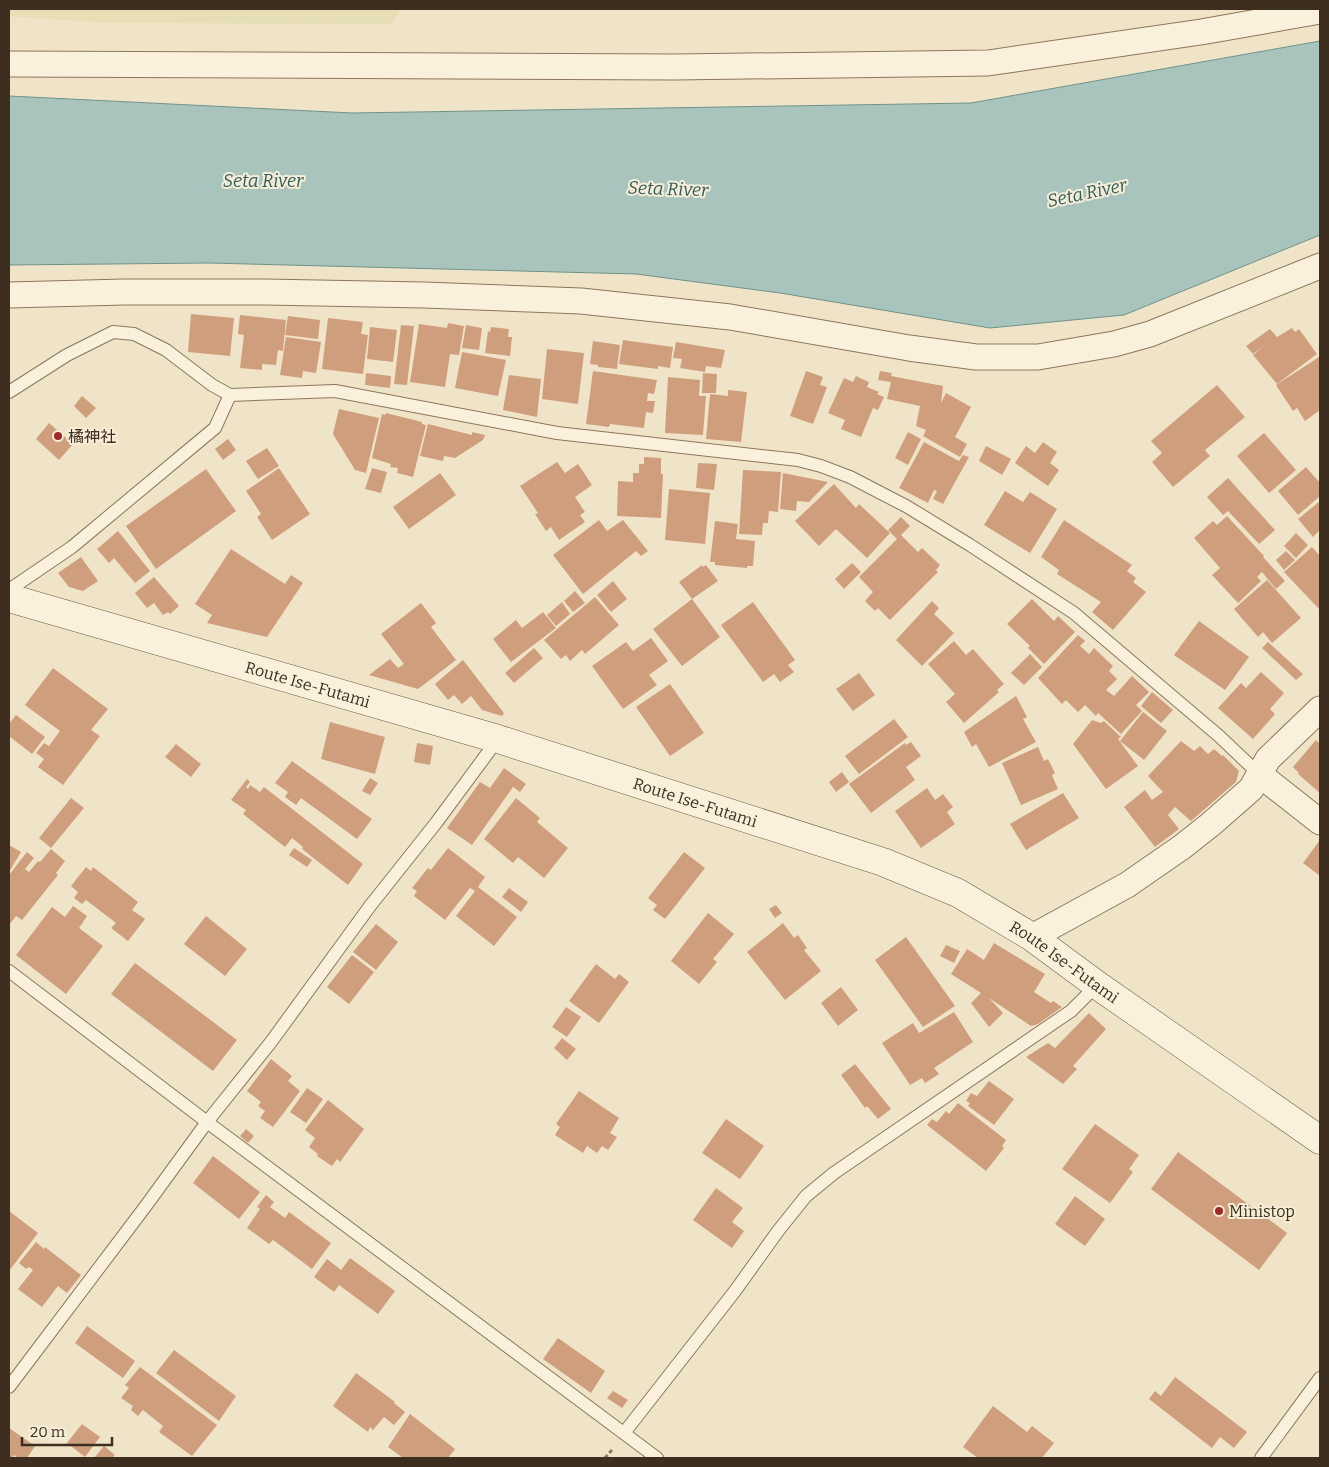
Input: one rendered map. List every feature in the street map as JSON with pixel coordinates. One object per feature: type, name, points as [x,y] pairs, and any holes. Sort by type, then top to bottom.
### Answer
[{"type":"main road","name":"Route Ise-Futami","points":[[9,598],[498,739],[884,862],[958,893],[1032,937],[1097,986],[1320,1140]]},
{"type":"street","points":[[9,64],[675,67],[988,62],[1201,32],[1320,11]]},
{"type":"street","points":[[9,295],[124,292],[265,292],[424,295],[581,301],[730,317],[976,357],[1038,357],[1114,344],[1150,334],[1320,266]]},
{"type":"street","points":[[1032,937],[1127,885],[1175,852],[1251,790],[1268,759],[1320,708]]},
{"type":"street","points":[[1259,774],[1320,822]]},
{"type":"lane","points":[[9,392],[67,355],[113,332],[134,334],[166,350],[212,385],[230,396],[335,391],[557,434],[798,460],[821,466],[850,478],[930,519],[1074,614],[1219,736],[1259,774]]},
{"type":"lane","points":[[9,590],[91,533],[215,428],[230,396]]},
{"type":"lane","points":[[9,1387],[146,1207],[207,1122],[271,1042],[370,906],[436,823],[498,739]]},
{"type":"lane","points":[[9,971],[207,1122],[657,1458]]},
{"type":"lane","points":[[624,1433],[735,1291],[806,1196],[834,1173],[1071,1011],[1097,986]]},
{"type":"lane","points":[[1261,1458],[1320,1378]]},
{"type":"shaded area","points":[[9,9],[400,9],[392,24],[108,23],[9,16]]},
{"type":"water","name":"Seta River","points":[[1320,41],[1320,235],[1124,315],[990,328],[780,293],[636,274],[209,263],[9,265],[9,96],[352,113],[971,103]]},
{"type":"building","points":[[191,314],[234,318],[230,356],[188,352]]},
{"type":"building","points":[[240,315],[286,320],[283,351],[278,350],[276,365],[262,364],[262,370],[240,368],[244,335],[238,334]]},
{"type":"building","points":[[288,316],[320,320],[318,339],[285,335]]},
{"type":"building","points":[[328,318],[363,322],[361,334],[368,335],[363,374],[322,369]]},
{"type":"building","points":[[448,323],[464,326],[459,355],[450,354],[445,387],[410,382],[419,324],[447,328]]},
{"type":"building","points":[[401,325],[414,326],[407,385],[394,384]]},
{"type":"building","points":[[466,325],[482,328],[479,350],[462,348]]},
{"type":"building","points":[[370,327],[397,330],[393,362],[367,359]]},
{"type":"building","points":[[491,327],[509,329],[508,337],[512,337],[510,356],[485,353],[488,331],[490,332]]},
{"type":"building","points":[[1292,328],[1295,332],[1299,329],[1317,354],[1277,384],[1253,355],[1264,346],[1253,354],[1246,346],[1270,329],[1277,337]]},
{"type":"building","points":[[286,337],[321,342],[316,373],[303,371],[302,378],[280,375]]},
{"type":"building","points":[[623,340],[673,347],[670,368],[658,366],[658,369],[619,364]]},
{"type":"building","points":[[593,341],[620,345],[617,369],[590,364]]},
{"type":"building","points":[[676,342],[725,350],[721,368],[706,366],[705,372],[680,368],[682,359],[673,358]]},
{"type":"building","points":[[547,349],[584,353],[578,404],[542,399]]},
{"type":"building","points":[[462,352],[506,360],[498,396],[455,388]]},
{"type":"building","points":[[1319,357],[1320,410],[1305,421],[1297,408],[1293,411],[1276,385]]},
{"type":"building","points":[[593,371],[657,380],[654,394],[648,393],[647,401],[655,401],[653,413],[646,412],[644,428],[610,424],[609,427],[586,424]]},
{"type":"building","points":[[806,371],[823,377],[820,385],[827,387],[813,424],[790,416]]},
{"type":"building","points":[[880,371],[892,373],[891,376],[943,386],[941,403],[946,393],[971,407],[955,437],[967,444],[960,457],[923,436],[926,430],[916,426],[920,406],[887,399],[891,382],[878,380]]},
{"type":"building","points":[[366,373],[391,376],[390,388],[365,385]]},
{"type":"building","points":[[703,373],[717,374],[716,393],[702,393]]},
{"type":"building","points":[[509,375],[541,379],[537,417],[503,410]]},
{"type":"building","points":[[856,376],[869,382],[867,387],[879,392],[877,394],[884,397],[878,410],[873,408],[861,437],[841,429],[845,420],[828,413],[844,378],[853,382]]},
{"type":"building","points":[[668,377],[700,380],[699,396],[706,396],[703,435],[665,433]]},
{"type":"building","points":[[1217,385],[1245,417],[1205,450],[1210,456],[1173,487],[1152,462],[1162,453],[1151,441]]},
{"type":"building","points":[[728,390],[747,392],[741,442],[706,439],[710,394],[728,396]]},
{"type":"building","points":[[82,396],[96,408],[86,418],[74,406]]},
{"type":"building","points":[[339,409],[379,418],[366,473],[355,470],[333,434]]},
{"type":"building","points":[[386,413],[422,422],[422,424],[426,425],[413,477],[397,473],[398,468],[390,467],[391,464],[372,458],[382,414],[385,415]]},
{"type":"building","points":[[49,423],[73,444],[59,460],[36,439]]},
{"type":"building","points":[[428,424],[472,435],[472,432],[485,435],[483,440],[455,458],[444,456],[443,461],[420,456]]},
{"type":"building","points":[[908,432],[921,439],[908,465],[895,458]]},
{"type":"building","points":[[1264,433],[1296,470],[1269,493],[1237,456]]},
{"type":"building","points":[[228,439],[236,450],[223,460],[215,449]]},
{"type":"building","points":[[924,442],[959,461],[963,455],[969,457],[943,504],[933,499],[937,491],[934,490],[928,503],[899,488]]},
{"type":"building","points":[[1043,442],[1057,452],[1050,463],[1059,470],[1048,486],[1015,463],[1026,446],[1035,453]]},
{"type":"building","points":[[986,446],[1011,459],[1002,475],[979,461]]},
{"type":"building","points":[[267,448],[279,466],[258,479],[246,461]]},
{"type":"building","points":[[644,457],[661,458],[661,474],[663,474],[661,518],[617,516],[618,481],[633,482],[633,473],[639,473],[639,464],[644,464]]},
{"type":"building","points":[[557,462],[565,473],[578,464],[592,485],[575,497],[585,512],[580,515],[585,522],[559,540],[551,527],[546,531],[535,514],[538,513],[520,486]]},
{"type":"building","points":[[698,463],[717,464],[714,490],[696,488]]},
{"type":"building","points":[[1306,467],[1320,483],[1320,496],[1298,515],[1278,491]]},
{"type":"building","points":[[279,468],[310,514],[272,540],[257,517],[261,514],[246,491]]},
{"type":"building","points":[[372,468],[387,472],[381,493],[365,489]]},
{"type":"building","points":[[206,469],[236,511],[156,569],[126,526]]},
{"type":"building","points":[[743,470],[781,472],[778,512],[769,511],[768,523],[763,523],[762,535],[739,534]]},
{"type":"building","points":[[440,473],[456,495],[409,529],[393,507]]},
{"type":"building","points":[[783,473],[828,482],[809,502],[797,501],[796,511],[780,509]]},
{"type":"building","points":[[1228,478],[1275,530],[1259,544],[1228,511],[1223,515],[1207,497]]},
{"type":"building","points":[[834,484],[856,508],[859,504],[890,533],[867,558],[836,529],[819,546],[795,521]]},
{"type":"building","points":[[669,489],[710,493],[705,544],[665,540]]},
{"type":"building","points":[[1005,491],[1023,502],[1030,492],[1057,509],[1030,553],[984,525]]},
{"type":"building","points":[[1320,501],[1320,530],[1313,537],[1298,519]]},
{"type":"building","points":[[1227,516],[1285,581],[1276,589],[1262,572],[1257,577],[1261,581],[1238,603],[1212,575],[1220,568],[1194,538],[1213,521],[1217,525]]},
{"type":"building","points":[[901,517],[910,526],[901,535],[918,552],[922,548],[940,565],[936,570],[938,572],[890,620],[878,608],[875,611],[865,601],[873,592],[859,577],[897,539],[888,530]]},
{"type":"building","points":[[599,520],[607,531],[623,520],[648,551],[641,556],[636,551],[583,594],[553,555]]},
{"type":"building","points":[[1064,520],[1132,565],[1127,571],[1136,578],[1133,582],[1146,592],[1113,630],[1092,612],[1101,602],[1057,574],[1059,570],[1041,557]]},
{"type":"building","points":[[715,521],[738,524],[736,539],[755,541],[753,566],[747,566],[747,568],[715,565],[715,562],[710,562]]},
{"type":"building","points":[[118,531],[150,571],[135,583],[114,558],[109,563],[97,549]]},
{"type":"building","points":[[1296,533],[1308,545],[1296,558],[1284,546]]},
{"type":"building","points":[[1312,547],[1320,556],[1319,609],[1284,572]]},
{"type":"building","points":[[231,549],[285,584],[291,575],[303,583],[267,637],[207,623],[212,615],[195,604]]},
{"type":"building","points":[[1286,551],[1295,560],[1284,570],[1276,560]]},
{"type":"building","points":[[81,557],[98,581],[83,591],[69,587],[58,573]]},
{"type":"building","points":[[852,563],[861,572],[844,589],[835,579]]},
{"type":"building","points":[[702,565],[703,567],[706,565],[718,581],[692,599],[679,582]]},
{"type":"building","points":[[154,577],[179,606],[170,614],[168,612],[163,615],[154,603],[147,608],[135,593]]},
{"type":"building","points":[[1267,580],[1301,618],[1272,643],[1263,632],[1258,637],[1234,609]]},
{"type":"building","points":[[613,581],[627,599],[611,612],[597,595]]},
{"type":"building","points":[[575,591],[585,603],[573,612],[564,601]]},
{"type":"building","points":[[595,597],[619,625],[585,654],[582,650],[570,661],[566,655],[561,659],[544,640]]},
{"type":"building","points":[[692,599],[720,637],[682,666],[653,629]]},
{"type":"building","points":[[1032,599],[1054,621],[1058,616],[1075,632],[1044,664],[1028,648],[1030,646],[1007,624]]},
{"type":"building","points":[[932,601],[939,608],[934,614],[954,633],[922,666],[896,640]]},
{"type":"building","points":[[562,602],[570,614],[556,626],[547,615]]},
{"type":"building","points":[[753,602],[795,660],[788,665],[794,672],[780,682],[774,674],[763,682],[721,625]]},
{"type":"building","points":[[421,603],[436,623],[431,627],[456,660],[418,689],[369,675],[390,659],[398,668],[404,664],[381,634]]},
{"type":"building","points":[[543,612],[556,628],[511,662],[493,639],[516,620],[522,628]]},
{"type":"building","points":[[1199,621],[1249,657],[1225,690],[1174,655]]},
{"type":"building","points":[[1078,635],[1085,641],[1080,646],[1089,654],[1094,648],[1113,666],[1109,671],[1117,679],[1106,690],[1114,696],[1132,676],[1149,692],[1136,705],[1142,711],[1121,734],[1098,713],[1096,716],[1085,705],[1078,712],[1066,700],[1062,704],[1038,678]]},
{"type":"building","points":[[651,638],[668,661],[649,675],[657,685],[623,709],[592,666],[626,642],[633,651]]},
{"type":"building","points":[[954,641],[966,655],[973,649],[1004,684],[997,690],[999,692],[964,723],[946,702],[955,694],[928,664]]},
{"type":"building","points":[[1268,642],[1303,674],[1296,680],[1262,648]]},
{"type":"building","points":[[534,648],[543,658],[514,683],[505,673]]},
{"type":"building","points":[[1030,654],[1042,667],[1024,685],[1011,673]]},
{"type":"building","points":[[463,660],[504,713],[502,716],[482,710],[471,696],[462,704],[454,695],[448,700],[435,684]]},
{"type":"building","points":[[53,668],[108,709],[91,730],[100,736],[63,785],[38,767],[44,759],[36,753],[44,743],[49,746],[60,731],[25,705]]},
{"type":"building","points":[[1261,672],[1284,693],[1270,709],[1275,714],[1253,739],[1218,708],[1241,683],[1246,688]]},
{"type":"building","points":[[859,673],[875,695],[853,711],[836,689]]},
{"type":"building","points":[[670,684],[704,733],[670,756],[636,707]]},
{"type":"building","points":[[1152,692],[1173,710],[1161,723],[1141,706]]},
{"type":"building","points":[[1016,696],[1027,717],[1023,719],[1036,742],[989,767],[976,744],[972,747],[964,732]]},
{"type":"building","points":[[1143,712],[1167,731],[1144,760],[1120,741]]},
{"type":"building","points":[[16,715],[45,737],[32,754],[9,736],[9,724]]},
{"type":"building","points":[[894,719],[908,737],[859,774],[845,756]]},
{"type":"building","points":[[1092,720],[1101,723],[1104,721],[1121,737],[1118,739],[1138,766],[1106,789],[1073,744]]},
{"type":"building","points":[[330,722],[385,737],[375,774],[321,759]]},
{"type":"building","points":[[1316,740],[1320,744],[1320,793],[1298,774],[1293,767]]},
{"type":"building","points":[[1181,741],[1194,751],[1200,746],[1208,754],[1214,749],[1239,771],[1236,782],[1191,821],[1175,807],[1168,815],[1179,829],[1155,847],[1124,807],[1145,790],[1152,800],[1163,792],[1148,776]]},
{"type":"building","points":[[911,742],[921,756],[906,767],[915,780],[871,813],[849,784],[905,743],[906,745]]},
{"type":"building","points":[[417,743],[433,746],[430,765],[414,762]]},
{"type":"building","points":[[176,744],[201,764],[191,777],[165,757]]},
{"type":"building","points":[[1038,747],[1044,761],[1048,759],[1055,773],[1052,775],[1058,789],[1021,805],[1002,763]]},
{"type":"building","points":[[292,761],[372,819],[357,839],[301,798],[296,805],[285,797],[288,792],[275,783]]},
{"type":"building","points":[[504,768],[526,784],[520,792],[513,787],[472,845],[447,828],[480,782],[490,788]]},
{"type":"building","points":[[842,772],[849,782],[836,792],[829,782]]},
{"type":"building","points":[[370,778],[378,783],[370,795],[362,791]]},
{"type":"building","points":[[247,779],[250,782],[246,787],[248,789],[250,785],[260,792],[264,787],[363,864],[348,885],[302,849],[303,847],[292,838],[285,847],[243,814],[246,810],[231,800]]},
{"type":"building","points":[[927,788],[935,800],[943,794],[953,807],[947,812],[955,824],[921,848],[895,811]]},
{"type":"building","points":[[1063,793],[1079,818],[1026,850],[1010,824]]},
{"type":"building","points":[[71,798],[84,808],[51,848],[39,838]]},
{"type":"building","points":[[516,798],[540,818],[537,822],[568,848],[544,878],[518,857],[513,863],[484,839]]},
{"type":"building","points":[[1320,840],[1320,876],[1303,863]]},
{"type":"building","points":[[9,845],[21,852],[9,872]]},
{"type":"building","points":[[294,848],[312,860],[307,867],[289,855]]},
{"type":"building","points":[[448,848],[485,877],[478,887],[517,917],[494,946],[456,916],[475,891],[470,888],[445,920],[414,896],[417,891],[412,888],[428,868],[431,870]]},
{"type":"building","points":[[51,849],[65,861],[56,873],[58,875],[22,920],[16,916],[9,925],[9,875],[27,852],[34,858],[25,869],[29,872]]},
{"type":"building","points":[[684,852],[705,868],[665,919],[653,910],[657,905],[648,898]]},
{"type":"building","points":[[86,867],[91,871],[93,867],[138,902],[132,910],[145,919],[128,941],[111,928],[116,923],[86,900],[82,904],[74,898],[78,892],[71,886]]},
{"type":"building","points":[[509,888],[528,902],[521,912],[502,897]]},
{"type":"building","points":[[776,905],[782,913],[775,918],[769,909]]},
{"type":"building","points":[[73,906],[87,916],[79,928],[103,946],[66,994],[16,955],[52,907],[65,917]]},
{"type":"building","points":[[708,913],[734,934],[713,959],[717,962],[699,984],[671,961]]},
{"type":"building","points":[[206,916],[247,949],[225,976],[184,944]]},
{"type":"building","points":[[783,923],[794,938],[798,935],[807,948],[804,950],[821,971],[785,1000],[747,952]]},
{"type":"building","points":[[376,924],[398,942],[376,970],[353,952]]},
{"type":"building","points":[[906,937],[955,1006],[923,1027],[875,960]]},
{"type":"building","points":[[994,943],[1045,974],[1034,992],[1051,1003],[1053,1001],[1062,1007],[1038,1024],[1031,1026],[989,998],[1003,1013],[989,1027],[971,1003],[981,993],[951,974],[967,949],[984,960]]},
{"type":"building","points":[[946,945],[960,951],[954,963],[940,956]]},
{"type":"building","points":[[352,955],[374,972],[349,1004],[327,987]]},
{"type":"building","points":[[135,963],[237,1040],[213,1071],[111,994]]},
{"type":"building","points":[[596,964],[615,979],[619,974],[629,982],[599,1023],[569,1001]]},
{"type":"building","points":[[841,987],[858,1010],[838,1026],[821,1003]]},
{"type":"building","points":[[566,1007],[581,1017],[567,1037],[552,1027]]},
{"type":"building","points":[[954,1012],[973,1042],[934,1068],[939,1074],[925,1083],[922,1078],[910,1085],[882,1043],[913,1023],[919,1033]]},
{"type":"building","points":[[1089,1013],[1106,1029],[1073,1066],[1077,1069],[1063,1084],[1026,1057],[1048,1043],[1055,1048]]},
{"type":"building","points":[[562,1038],[576,1049],[567,1060],[554,1048]]},
{"type":"building","points":[[271,1059],[292,1076],[288,1081],[300,1091],[273,1127],[260,1118],[265,1111],[258,1106],[261,1102],[247,1091]]},
{"type":"building","points":[[855,1064],[891,1109],[878,1119],[867,1106],[865,1108],[841,1075]]},
{"type":"building","points":[[989,1081],[1014,1099],[994,1125],[968,1106],[970,1103],[966,1101],[971,1093],[977,1096]]},
{"type":"building","points":[[307,1088],[323,1099],[306,1123],[290,1112]]},
{"type":"building","points":[[579,1091],[619,1118],[610,1133],[617,1137],[608,1150],[602,1146],[597,1153],[587,1146],[583,1153],[555,1135],[560,1127],[556,1124]]},
{"type":"building","points":[[328,1100],[364,1129],[340,1162],[337,1159],[332,1166],[317,1156],[318,1154],[309,1147],[315,1138],[305,1130]]},
{"type":"building","points":[[958,1103],[1006,1140],[1002,1146],[1004,1148],[986,1171],[927,1125],[932,1119],[937,1122],[946,1111],[949,1114]]},
{"type":"building","points":[[726,1119],[764,1146],[740,1179],[702,1153]]},
{"type":"building","points":[[1095,1124],[1139,1155],[1129,1169],[1133,1172],[1110,1203],[1062,1169]]},
{"type":"building","points":[[246,1129],[254,1136],[248,1143],[240,1136]]},
{"type":"building","name":"Ministop","points":[[1178,1152],[1287,1233],[1259,1270],[1151,1189]]},
{"type":"building","points":[[213,1156],[260,1192],[239,1219],[193,1183]]},
{"type":"building","points":[[716,1188],[743,1208],[732,1222],[744,1231],[732,1248],[693,1220]]},
{"type":"building","points":[[266,1195],[274,1202],[270,1207],[285,1218],[289,1212],[331,1243],[312,1269],[273,1240],[269,1244],[247,1228],[260,1209],[257,1207]]},
{"type":"building","points":[[1075,1196],[1105,1219],[1085,1246],[1055,1224]]},
{"type":"building","points":[[9,1211],[38,1233],[9,1271]]},
{"type":"building","points":[[36,1242],[81,1275],[67,1293],[58,1286],[42,1307],[18,1289],[33,1270],[29,1267],[26,1269],[19,1263]]},
{"type":"building","points":[[350,1258],[395,1291],[378,1314],[339,1285],[334,1292],[314,1277],[327,1259],[341,1270]]},
{"type":"building","points":[[87,1326],[135,1361],[123,1378],[75,1343]]},
{"type":"building","points":[[558,1338],[605,1371],[591,1393],[543,1359]]},
{"type":"building","points":[[174,1350],[236,1396],[219,1421],[156,1373]]},
{"type":"building","points":[[140,1367],[217,1425],[192,1456],[159,1432],[163,1426],[143,1410],[138,1416],[131,1410],[133,1406],[121,1398],[129,1388],[125,1385]]},
{"type":"building","points":[[356,1373],[395,1402],[405,1412],[394,1425],[384,1417],[373,1430],[370,1427],[368,1432],[333,1406]]},
{"type":"building","points":[[1175,1377],[1247,1432],[1234,1448],[1220,1437],[1212,1448],[1149,1399],[1155,1391],[1161,1396]]},
{"type":"building","points":[[613,1391],[628,1400],[622,1408],[607,1398]]},
{"type":"building","points":[[993,1406],[1027,1432],[1032,1426],[1054,1443],[1042,1458],[978,1458],[963,1447]]},
{"type":"building","points":[[410,1414],[455,1449],[448,1458],[403,1458],[388,1447]]},
{"type":"building","points":[[82,1424],[100,1437],[85,1457],[67,1443]]},
{"type":"building","points":[[9,1428],[35,1446],[27,1458],[18,1458],[14,1455],[12,1458],[9,1457]]},
{"type":"building","points":[[104,1446],[115,1455],[112,1458],[95,1457]]},
{"type":"place","name":"橘神社","points":[[58,436]]},
{"type":"place","name":"Ministop","points":[[1219,1211]]}]
